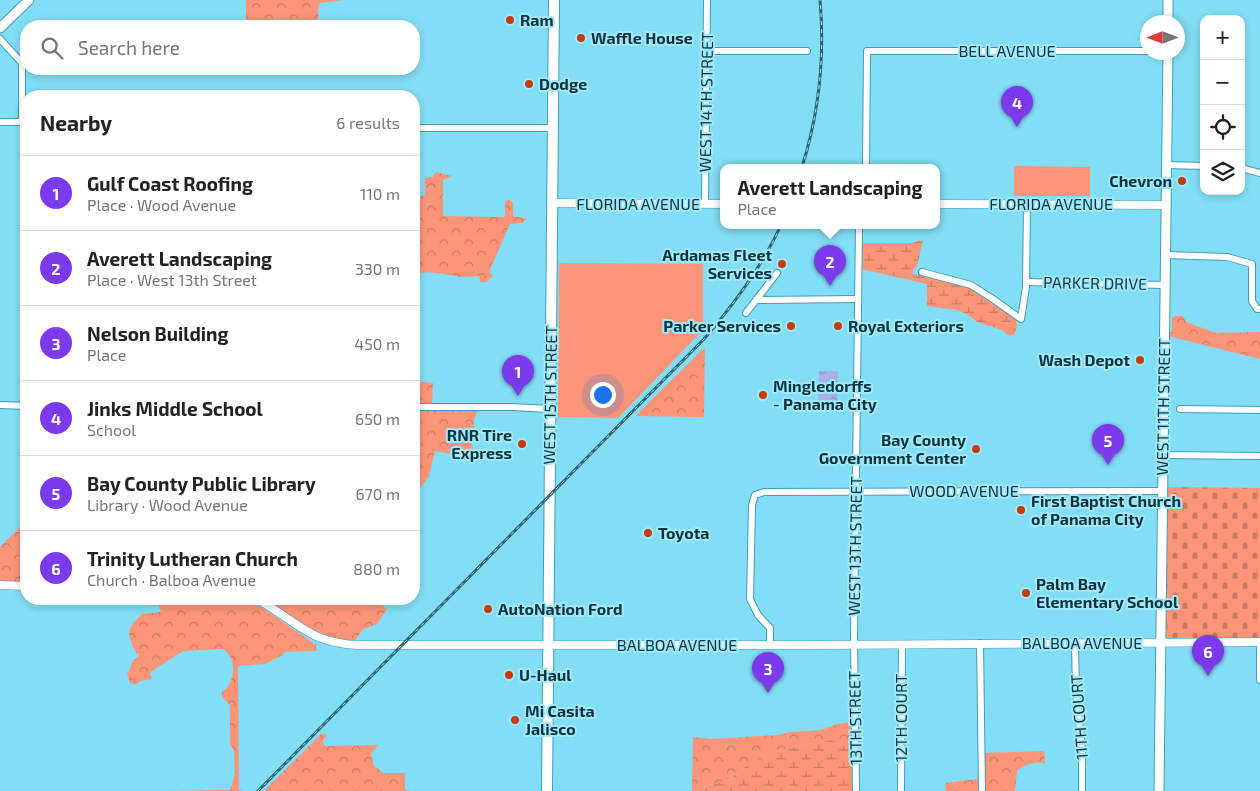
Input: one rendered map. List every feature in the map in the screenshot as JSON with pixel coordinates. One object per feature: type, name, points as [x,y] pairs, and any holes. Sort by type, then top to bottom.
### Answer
[{"type":"highway","name":"WEST 15TH STREET","points":[[546,791],[554,0]]},
{"type":"main road","points":[[0,28],[30,0]]},
{"type":"main road","points":[[1168,0],[1168,15]]},
{"type":"main road","name":"WEST 11TH STREET","points":[[1159,791],[1168,60]]},
{"type":"street","name":"WEST 14TH STREET","points":[[705,204],[707,0]]},
{"type":"street","points":[[0,39],[20,60]]},
{"type":"street","points":[[706,50],[807,51]]},
{"type":"street","name":"BELL AVENUE","points":[[866,164],[867,51],[1140,51]]},
{"type":"street","points":[[22,75],[23,90]]},
{"type":"street","points":[[0,122],[20,122]]},
{"type":"street","points":[[420,128],[552,128]]},
{"type":"street","points":[[1166,165],[1200,166]]},
{"type":"street","points":[[1245,169],[1260,173]]},
{"type":"street","name":"FLORIDA AVENUE","points":[[552,204],[720,204]]},
{"type":"street","name":"FLORIDA AVENUE","points":[[940,204],[1166,205]]},
{"type":"street","points":[[922,272],[971,285],[1021,319],[1026,282],[1027,204]]},
{"type":"street","name":"WEST 13TH STREET","points":[[854,644],[859,229]]},
{"type":"street","points":[[1165,255],[1227,257],[1252,264],[1252,301],[1257,309],[1260,309]]},
{"type":"street","points":[[746,314],[777,273]]},
{"type":"street","name":"PARKER DRIVE","points":[[1026,282],[1165,285]]},
{"type":"street","points":[[756,300],[858,299]]},
{"type":"street","points":[[0,405],[20,406]]},
{"type":"street","points":[[420,407],[550,409]]},
{"type":"street","points":[[1180,409],[1260,410]]},
{"type":"street","points":[[1162,455],[1260,456]]},
{"type":"street","name":"WOOD AVENUE","points":[[770,645],[770,628],[758,615],[750,599],[752,506],[755,496],[764,492],[1162,490]]},
{"type":"street","points":[[0,585],[20,586]]},
{"type":"street","name":"BALBOA AVENUE","points":[[266,605],[312,635],[338,644],[364,646],[1260,642]]},
{"type":"street","points":[[1260,642],[1260,680]]},
{"type":"street","points":[[980,643],[982,791]]},
{"type":"street","name":"11TH COURT","points":[[1075,643],[1076,692],[1082,749],[1082,791]]},
{"type":"street","name":"13TH STREET","points":[[854,644],[856,791]]},
{"type":"street","name":"12TH COURT","points":[[901,791],[902,644]]},
{"type":"green space","points":[[246,0],[343,0],[320,3],[318,9],[319,20],[246,20]]},
{"type":"green space","points":[[1014,166],[1090,167],[1090,196],[1014,196]]},
{"type":"green space","points":[[436,172],[452,176],[443,180],[443,216],[505,217],[505,201],[509,200],[513,202],[513,216],[527,219],[522,223],[510,224],[489,272],[493,276],[486,282],[480,282],[479,276],[463,277],[431,272],[420,273],[420,197],[425,195],[425,178],[432,177]]},
{"type":"green space","points":[[923,240],[917,266],[913,270],[913,274],[960,283],[976,290],[1016,318],[1017,326],[1014,335],[1008,335],[1002,330],[977,322],[970,316],[957,310],[927,306],[927,284],[861,269],[862,243],[912,243]]},
{"type":"green space","points":[[559,263],[703,264],[703,330],[618,418],[558,417]]},
{"type":"green space","points":[[1183,316],[1186,322],[1216,333],[1260,332],[1260,359],[1168,336],[1169,332],[1172,332],[1172,318]]},
{"type":"green space","points":[[705,347],[704,417],[635,416]]},
{"type":"green space","points":[[420,382],[433,383],[432,405],[420,405]]},
{"type":"green space","points":[[420,410],[478,410],[474,420],[474,433],[471,443],[477,452],[476,458],[435,451],[429,476],[420,488]]},
{"type":"green space","points":[[1166,487],[1260,488],[1260,638],[1170,639],[1165,637]]},
{"type":"green space","points":[[20,527],[20,582],[0,582],[0,547]]},
{"type":"green space","points":[[158,605],[257,605],[316,645],[317,651],[284,652],[283,655],[265,664],[238,666],[239,790],[242,791],[162,791],[230,790],[235,775],[234,751],[230,744],[230,705],[222,697],[222,692],[230,683],[233,670],[233,664],[228,653],[223,649],[183,651],[152,671],[150,674],[152,679],[140,681],[135,685],[130,683],[127,674],[139,654],[136,653],[129,636],[130,628],[142,614],[161,612]]},
{"type":"green space","points":[[272,605],[383,605],[387,609],[377,624],[363,629],[355,641],[336,640],[312,631]]},
{"type":"green space","points":[[851,722],[852,750],[831,740],[770,752],[748,765],[731,779],[700,788],[692,788],[693,737],[712,739],[778,735],[790,732],[821,730],[837,724]]},
{"type":"green space","points":[[321,734],[327,736],[323,740],[323,744],[326,746],[378,745],[371,754],[374,766],[384,773],[405,773],[405,790],[411,791],[264,791]]},
{"type":"green space","points":[[831,740],[852,750],[854,791],[692,791],[692,788],[700,788],[731,779],[748,765],[770,752]]},
{"type":"green space","points":[[1044,751],[1045,764],[1030,764],[1017,771],[1015,791],[985,791],[984,753]]},
{"type":"green space","points":[[978,779],[979,791],[946,791],[945,783]]},
{"type":"water","points":[[819,371],[838,371],[837,408],[818,408]]},
{"type":"railway","points":[[803,164],[813,126],[819,85],[822,43],[820,0]]},
{"type":"railway","points":[[258,791],[704,339],[747,285],[779,229]]},
{"type":"place","name":"Ram","points":[[510,20]]},
{"type":"place","name":"Waffle House","points":[[581,38]]},
{"type":"place","name":"Dodge","points":[[529,84]]},
{"type":"place","name":"Jinks Middle School","points":[[1017,127]]},
{"type":"place","name":"Chevron","points":[[1182,181]]},
{"type":"place","name":"Ardamas Fleet Services","points":[[782,264]]},
{"type":"place","name":"Averett Landscaping","points":[[830,286]]},
{"type":"place","name":"Parker Services","points":[[791,326]]},
{"type":"place","name":"Royal Exteriors","points":[[838,326]]},
{"type":"place","name":"Wash Depot","points":[[1140,360]]},
{"type":"place","name":"Mingledorffs - Panama City","points":[[763,395]]},
{"type":"place","name":"Gulf Coast Roofing","points":[[518,396]]},
{"type":"place","name":"RNR Tire Express","points":[[522,444]]},
{"type":"place","name":"Bay County Government Center","points":[[976,449]]},
{"type":"place","name":"Bay County Public Library","points":[[1108,465]]},
{"type":"place","name":"First Baptist Church of Panama City","points":[[1021,510]]},
{"type":"place","name":"Toyota","points":[[648,533]]},
{"type":"place","name":"Palm Bay Elementary School","points":[[1026,593]]},
{"type":"place","name":"AutoNation Ford","points":[[488,609]]},
{"type":"place","name":"U-Haul","points":[[509,675]]},
{"type":"place","name":"Trinity Lutheran Church","points":[[1208,676]]},
{"type":"place","name":"Nelson Building","points":[[768,693]]},
{"type":"place","name":"Mi Casita Jalisco","points":[[515,720]]}]
